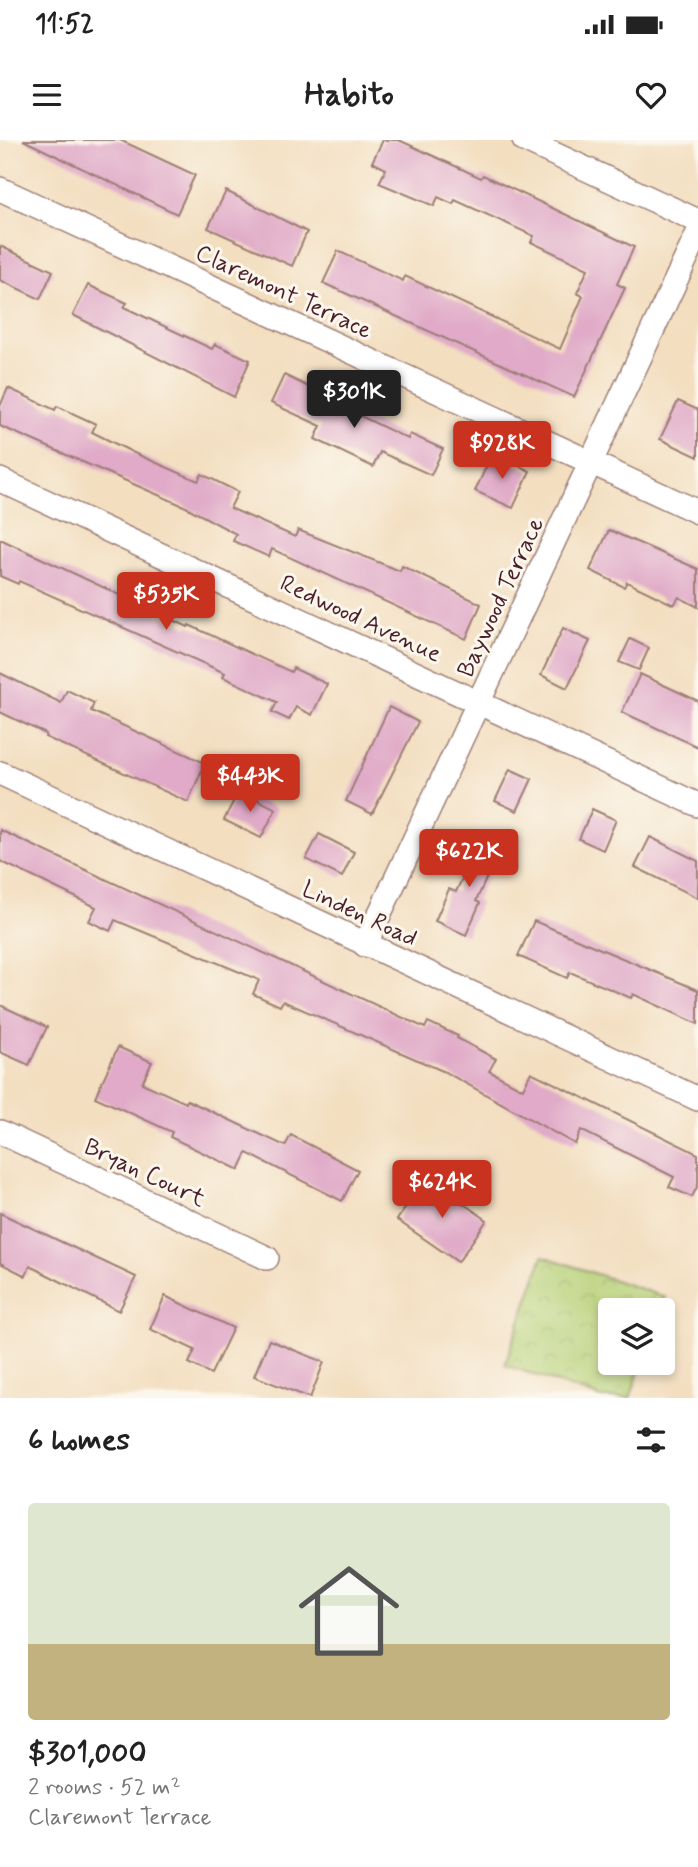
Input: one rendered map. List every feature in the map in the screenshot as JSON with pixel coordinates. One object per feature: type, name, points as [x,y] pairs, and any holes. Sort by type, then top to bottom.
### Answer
[{"type":"street","points":[[524,140],[698,221]]},
{"type":"street","name":"Claremont Terrace","points":[[0,189],[698,512]]},
{"type":"street","name":"Baywood Terrace","points":[[365,945],[698,233]]},
{"type":"street","name":"Redwood Avenue","points":[[0,481],[698,805]]},
{"type":"street","name":"Linden Road","points":[[0,773],[698,1099]]},
{"type":"street","name":"Bryan Court","points":[[0,1132],[267,1258]]},
{"type":"green space","points":[[543,1256],[665,1297],[598,1298],[598,1375],[638,1375],[630,1398],[602,1398],[505,1365]]},
{"type":"building","points":[[23,140],[120,140],[195,175],[177,214]]},
{"type":"building","points":[[383,140],[399,140],[481,178],[483,175],[634,247],[617,284],[625,288],[574,397],[323,283],[338,251],[403,281],[405,276],[560,349],[583,296],[577,293],[588,269],[531,242],[534,236],[455,200],[453,204],[438,197],[434,206],[379,183],[386,169],[372,162]]},
{"type":"building","points":[[226,191],[307,232],[292,266],[208,228]]},
{"type":"building","points":[[0,246],[53,271],[40,299],[0,280]]},
{"type":"building","points":[[88,285],[127,303],[124,307],[212,349],[215,344],[250,360],[234,397],[73,315]]},
{"type":"building","points":[[284,375],[319,392],[317,395],[408,439],[410,434],[443,449],[431,475],[380,452],[373,467],[315,439],[321,426],[271,403]]},
{"type":"building","points":[[8,388],[55,410],[57,406],[96,424],[92,432],[134,453],[198,481],[202,474],[238,492],[230,508],[295,537],[298,530],[400,571],[402,566],[481,604],[466,639],[272,549],[269,557],[233,541],[236,534],[186,507],[0,426],[0,406]]},
{"type":"building","points":[[678,401],[698,410],[698,457],[660,439]]},
{"type":"building","points":[[492,454],[530,471],[513,508],[475,491]]},
{"type":"building","points":[[609,530],[698,569],[698,607],[679,597],[674,605],[627,582],[624,587],[590,570]]},
{"type":"building","points":[[0,539],[188,627],[189,625],[291,672],[293,668],[327,684],[312,715],[296,707],[289,720],[272,712],[277,702],[223,677],[225,673],[19,581],[18,584],[0,576]]},
{"type":"building","points":[[563,628],[590,641],[567,688],[541,675]]},
{"type":"building","points":[[630,639],[649,648],[639,670],[619,662]]},
{"type":"building","points":[[0,673],[61,703],[67,690],[94,703],[91,711],[205,763],[188,802],[45,737],[46,734],[0,712]]},
{"type":"building","points":[[640,674],[698,701],[698,747],[622,712]]},
{"type":"building","points":[[389,707],[418,722],[372,814],[346,801]]},
{"type":"building","points":[[510,769],[532,779],[517,811],[495,801]]},
{"type":"building","points":[[239,790],[276,809],[261,838],[224,820]]},
{"type":"building","points":[[592,809],[616,820],[603,850],[579,839]]},
{"type":"building","points":[[0,830],[425,1028],[428,1022],[458,1036],[457,1038],[496,1059],[489,1071],[523,1089],[531,1072],[698,1154],[698,1185],[692,1197],[669,1187],[674,1177],[581,1130],[575,1144],[445,1072],[283,1001],[280,1006],[253,994],[259,980],[115,920],[110,931],[89,921],[96,907],[0,861]]},
{"type":"building","points":[[319,834],[354,852],[342,877],[306,859]]},
{"type":"building","points":[[481,837],[501,846],[476,901],[480,903],[466,935],[435,921],[449,889],[456,892]]},
{"type":"building","points":[[650,837],[698,861],[698,898],[635,867]]},
{"type":"building","points":[[534,921],[698,990],[698,1024],[633,994],[631,998],[570,972],[567,978],[518,956]]},
{"type":"building","points":[[0,1005],[47,1027],[29,1065],[0,1052]]},
{"type":"building","points":[[118,1047],[152,1062],[142,1083],[186,1103],[187,1100],[285,1146],[291,1135],[358,1170],[342,1201],[247,1153],[239,1170],[170,1137],[172,1132],[95,1097]]},
{"type":"building","points":[[426,1178],[487,1220],[458,1262],[397,1220]]},
{"type":"building","points":[[0,1213],[136,1277],[119,1311],[30,1266],[26,1276],[0,1263]]},
{"type":"building","points":[[165,1296],[233,1328],[211,1374],[189,1363],[195,1350],[150,1329]]},
{"type":"building","points":[[269,1340],[324,1362],[310,1398],[254,1376]]}]
